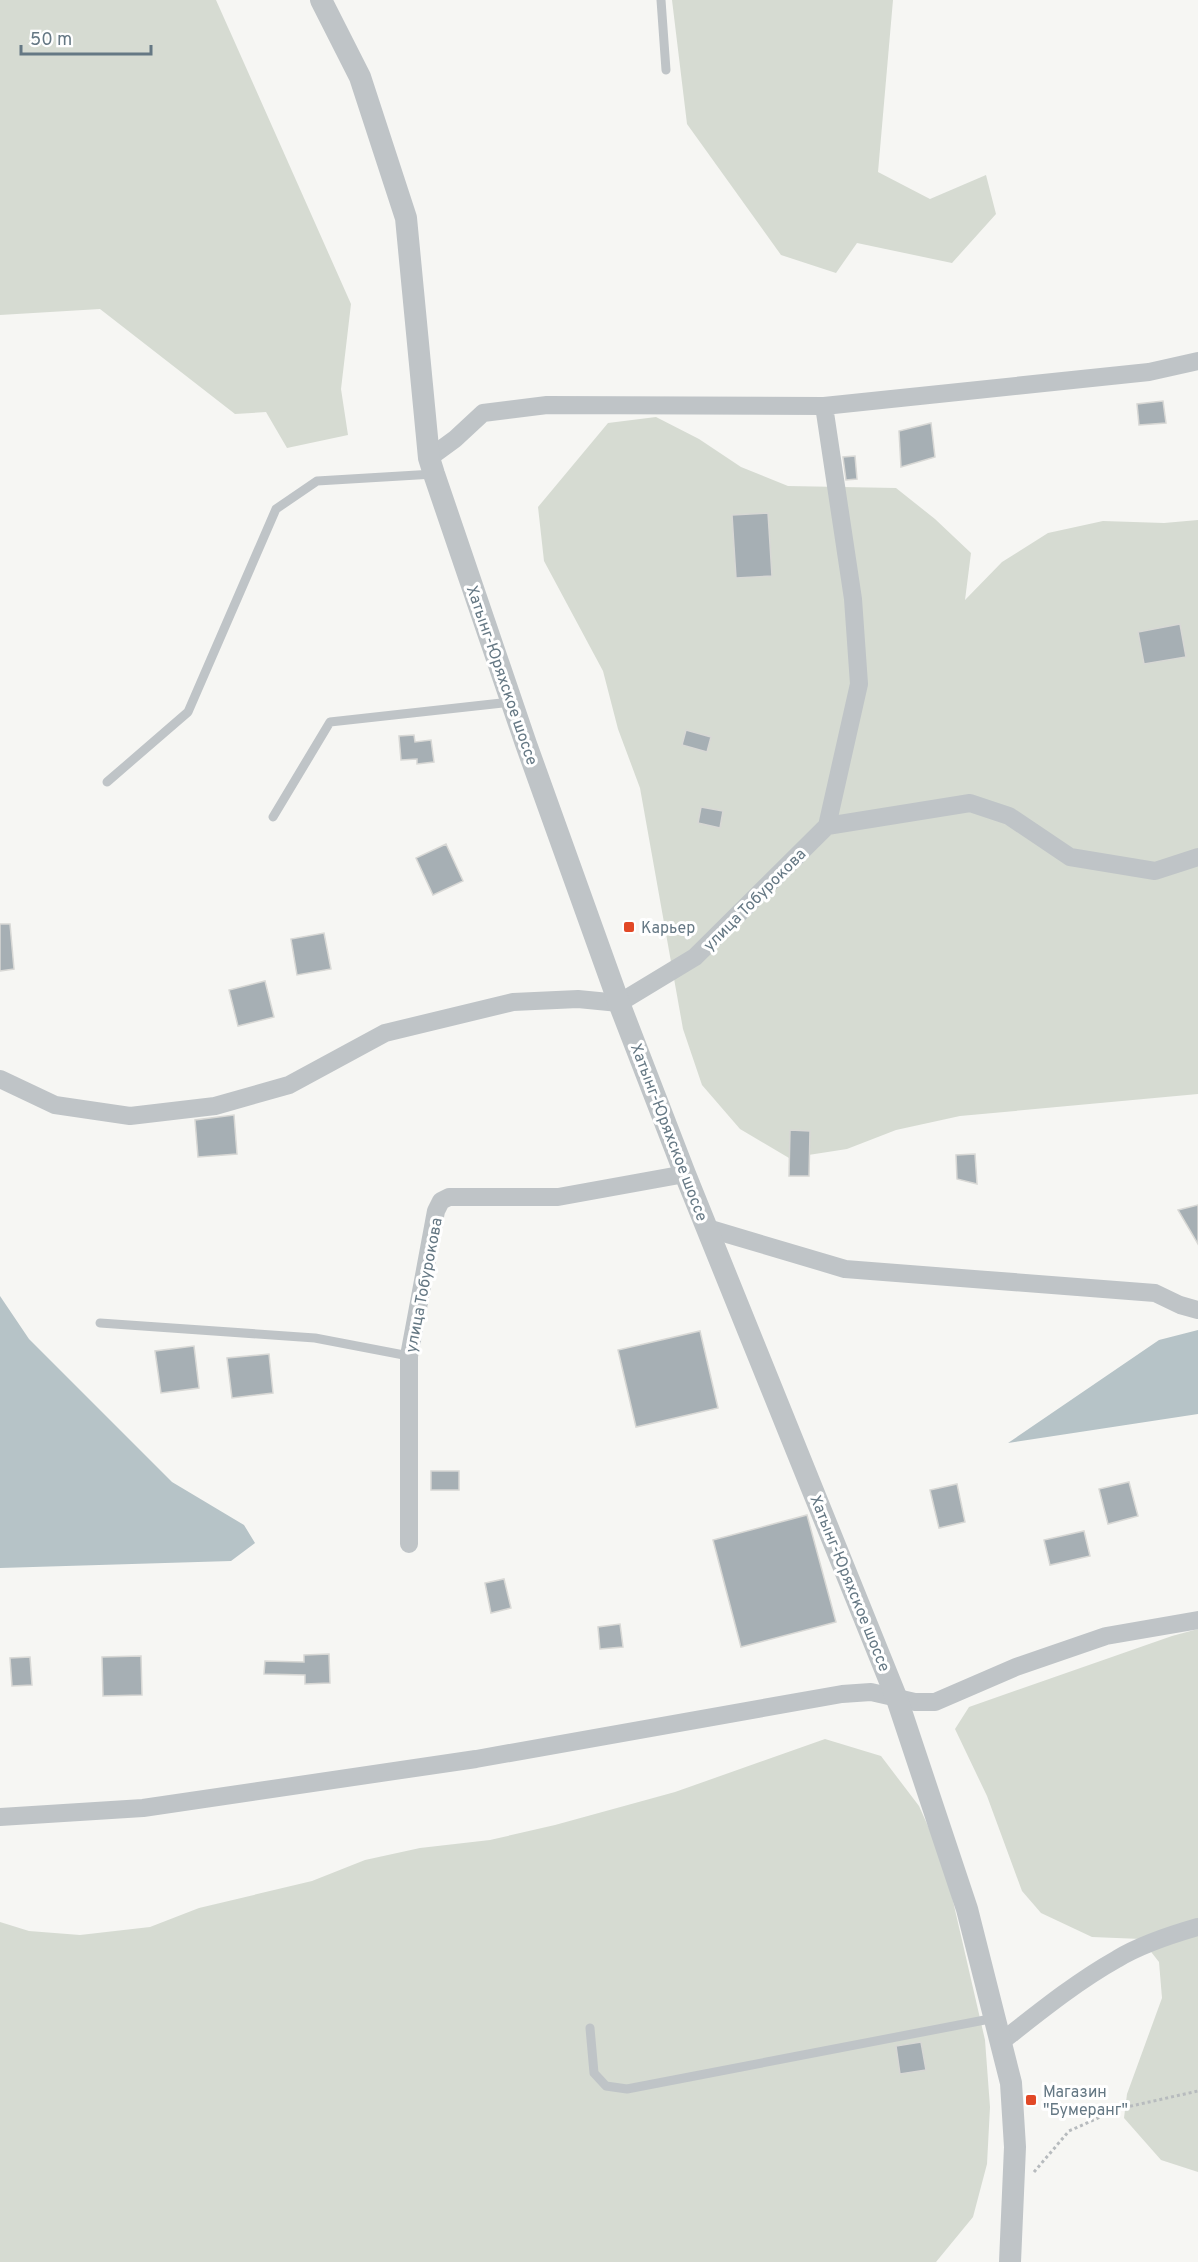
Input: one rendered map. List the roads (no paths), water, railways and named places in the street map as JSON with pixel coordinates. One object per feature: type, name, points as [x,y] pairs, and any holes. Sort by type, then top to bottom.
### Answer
[{"type":"street","name":"Хатынг-Юряхское шоссе","points":[[321,0],[360,76],[406,218],[431,466],[511,702],[619,1003],[685,1174],[897,1700],[967,1909],[1011,2084],[1015,2147],[1010,2262]]},
{"type":"street","points":[[431,466],[454,439],[483,413],[547,405],[824,406],[1149,372],[1198,361]]},
{"type":"street","points":[[824,406],[853,599],[859,684],[827,826],[970,803],[1009,816],[1070,857],[1155,871],[1198,857]]},
{"type":"street","name":"улица Тобурокова","points":[[619,1003],[695,957],[827,826]]},
{"type":"street","points":[[0,1079],[56,1105],[130,1116],[215,1106],[289,1085],[386,1033],[513,1002],[578,999],[619,1003]]},
{"type":"street","name":"улица Тобурокова","points":[[409,1544],[409,1356],[436,1211],[441,1202],[449,1197],[558,1197],[685,1174]]},
{"type":"street","points":[[708,1228],[845,1269],[1155,1293],[1180,1305],[1198,1310]]},
{"type":"street","points":[[0,1817],[143,1808],[476,1760],[842,1694],[871,1692],[897,1700],[935,1702],[1016,1667],[1106,1636],[1198,1620]]},
{"type":"street","points":[[1001,2042],[1068,1991],[1116,1959],[1149,1943],[1198,1927]]},
{"type":"lane","points":[[661,0],[666,70]]},
{"type":"lane","points":[[107,782],[188,712],[276,509],[317,481],[431,466]]},
{"type":"lane","points":[[273,817],[330,722],[511,702]]},
{"type":"lane","points":[[99,1323],[315,1338],[409,1356]]},
{"type":"lane","points":[[590,2028],[594,2073],[606,2086],[627,2089],[995,2018]]},
{"type":"place","name":"Карьер","points":[[629,927]]},
{"type":"place","name":"Магазин \"Бумеранг\"","points":[[1031,2100]]}]
